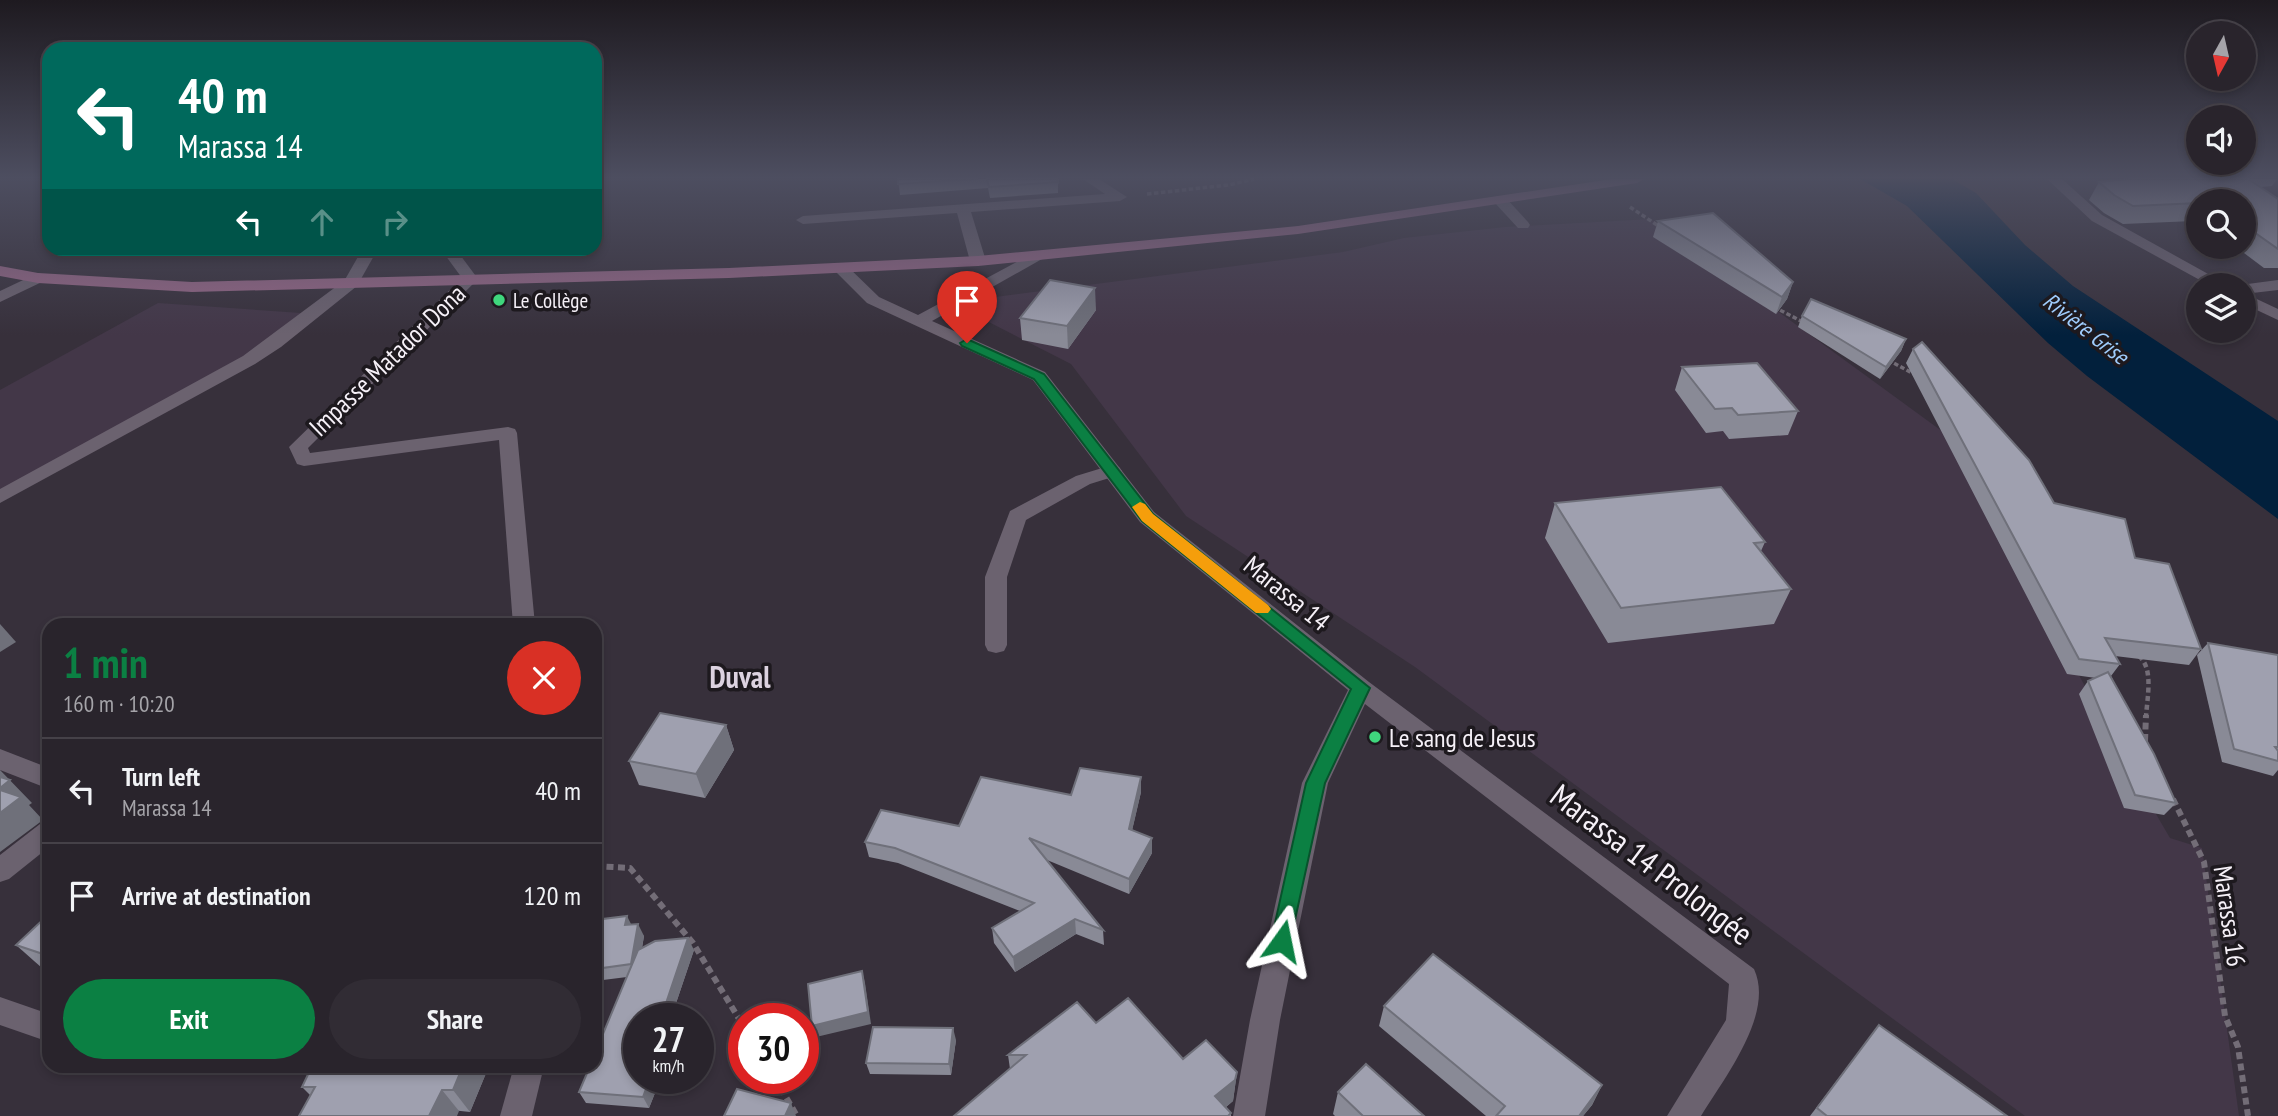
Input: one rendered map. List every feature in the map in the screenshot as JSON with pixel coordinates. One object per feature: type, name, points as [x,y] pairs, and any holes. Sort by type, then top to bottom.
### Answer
[{"type":"main road","points":[[0,271],[38,278],[192,287],[839,268],[978,261],[1287,231]]},
{"type":"street","points":[[969,231],[978,261]]},
{"type":"street","points":[[2121,231],[2198,273]]},
{"type":"street","points":[[0,497],[275,344],[351,282],[366,256]]},
{"type":"street","points":[[453,256],[470,279]]},
{"type":"street","points":[[919,321],[1037,256]]},
{"type":"street","name":"Marassa 14","points":[[839,268],[873,300],[1039,376],[1147,517],[1361,688]]},
{"type":"street","points":[[0,297],[38,278]]},
{"type":"street","name":"Impasse Matador Dona","points":[[470,279],[298,447],[304,460],[508,433],[523,618]]},
{"type":"street","points":[[2256,288],[2278,285]]},
{"type":"street","points":[[2256,304],[2278,315]]},
{"type":"street","points":[[996,645],[996,577],[1017,516],[1083,480],[1112,471]]},
{"type":"street","points":[[1249,1116],[1265,1020],[1315,783],[1361,688]]},
{"type":"street","name":"Marassa 14 Prolongée","points":[[1361,688],[1744,978],[1740,1024],[1683,1116]]},
{"type":"street","points":[[0,759],[42,776]]},
{"type":"street","points":[[0,871],[42,838]]},
{"type":"street","points":[[0,1011],[42,1026]]},
{"type":"street","points":[[516,1116],[527,1073]]},
{"type":"path","points":[[1771,304],[1804,322]]},
{"type":"path","points":[[1885,359],[1921,378]]},
{"type":"path","points":[[2136,653],[2146,662],[2148,670],[2145,741],[2151,753]]},
{"type":"path","name":"Marassa 16","points":[[2169,789],[2204,862],[2225,1016],[2238,1047],[2248,1116]]},
{"type":"path","points":[[602,866],[630,868],[693,943],[729,1003]]},
{"type":"path","points":[[784,1094],[797,1116]]},
{"type":"shaded area","points":[[1468,231],[1668,231],[1950,437],[2170,838],[2202,848],[2239,1116],[2025,1116],[1415,667],[1186,516],[1071,364],[979,317],[995,297],[1343,252],[1404,238]]},
{"type":"shaded area","points":[[158,303],[301,313],[243,358],[0,492],[0,390]]},
{"type":"water","name":"Rivière Grise","points":[[1933,231],[2012,231],[2073,286],[2278,421],[2278,519],[2087,376],[2048,343]]},
{"type":"building","points":[[1674,231],[1734,231],[1793,282],[1782,297]]},
{"type":"building","points":[[2256,231],[2278,231],[2278,249],[2256,233]]},
{"type":"building","points":[[1050,280],[1095,288],[1067,326],[1020,318]]},
{"type":"building","points":[[1811,299],[1906,339],[1886,367],[1802,316]]},
{"type":"building","points":[[1922,342],[2029,460],[2054,503],[2125,519],[2135,558],[2169,564],[2201,649],[2105,638],[2120,664],[2079,659],[1913,349]]},
{"type":"building","points":[[1757,363],[1798,411],[1738,415],[1732,408],[1715,409],[1682,367]]},
{"type":"building","points":[[1721,487],[1765,542],[1754,543],[1791,589],[1621,608],[1555,503]]},
{"type":"building","points":[[2208,643],[2278,655],[2278,747],[2275,747],[2278,761],[2234,749]]},
{"type":"building","points":[[2108,672],[2154,754],[2176,803],[2135,795],[2088,681]]},
{"type":"building","points":[[660,713],[726,725],[696,774],[629,761]]},
{"type":"building","points":[[1080,768],[1141,777],[1129,829],[1152,838],[1129,879],[1029,838],[1103,930],[1075,919],[1013,957],[992,928],[1034,903],[895,848],[865,842],[881,810],[959,826],[981,777],[1071,795]]},
{"type":"building","points":[[0,777],[10,780],[0,788]]},
{"type":"building","points":[[0,790],[21,797],[0,813]]},
{"type":"building","points":[[627,916],[625,925],[638,924],[631,964],[602,968],[602,919]]},
{"type":"building","points":[[42,921],[42,954],[16,945]]},
{"type":"building","points":[[688,938],[666,1003],[623,1003],[623,1094],[644,1094],[643,1097],[579,1092],[587,1073],[602,1073],[602,1036],[638,950],[655,941]]},
{"type":"building","points":[[1433,954],[1602,1085],[1579,1116],[1496,1116],[1505,1106],[1384,1006]]},
{"type":"building","points":[[862,971],[868,1012],[819,1024],[819,1003],[810,1003],[808,984]]},
{"type":"building","points":[[1128,998],[1183,1059],[1206,1040],[1237,1072],[1235,1080],[1215,1096],[1231,1113],[1228,1116],[954,1116],[1026,1055],[1008,1055],[1077,1002],[1096,1023]]},
{"type":"building","points":[[1879,1025],[2007,1116],[1827,1116],[1817,1108]]},
{"type":"building","points":[[873,1027],[953,1028],[949,1064],[866,1063]]},
{"type":"building","points":[[1366,1064],[1424,1116],[1363,1116],[1338,1092]]},
{"type":"building","points":[[309,1073],[460,1073],[453,1090],[442,1090],[429,1116],[299,1116],[315,1087],[302,1087]]},
{"type":"building","points":[[735,1094],[756,1094],[791,1103],[785,1116],[724,1116]]},
{"type":"slow traffic","points":[[1140,507],[1147,517],[1262,609]]},
{"type":"place","name":"Le Collège","points":[[499,300]]},
{"type":"place","name":"Le sang de Jesus","points":[[1375,737]]},
{"type":"district","name":"Duval","points":[[740,676]]},
{"type":"route","points":[[967,343],[1039,376],[1147,517],[1361,688],[1315,783],[1282,941]]}]
